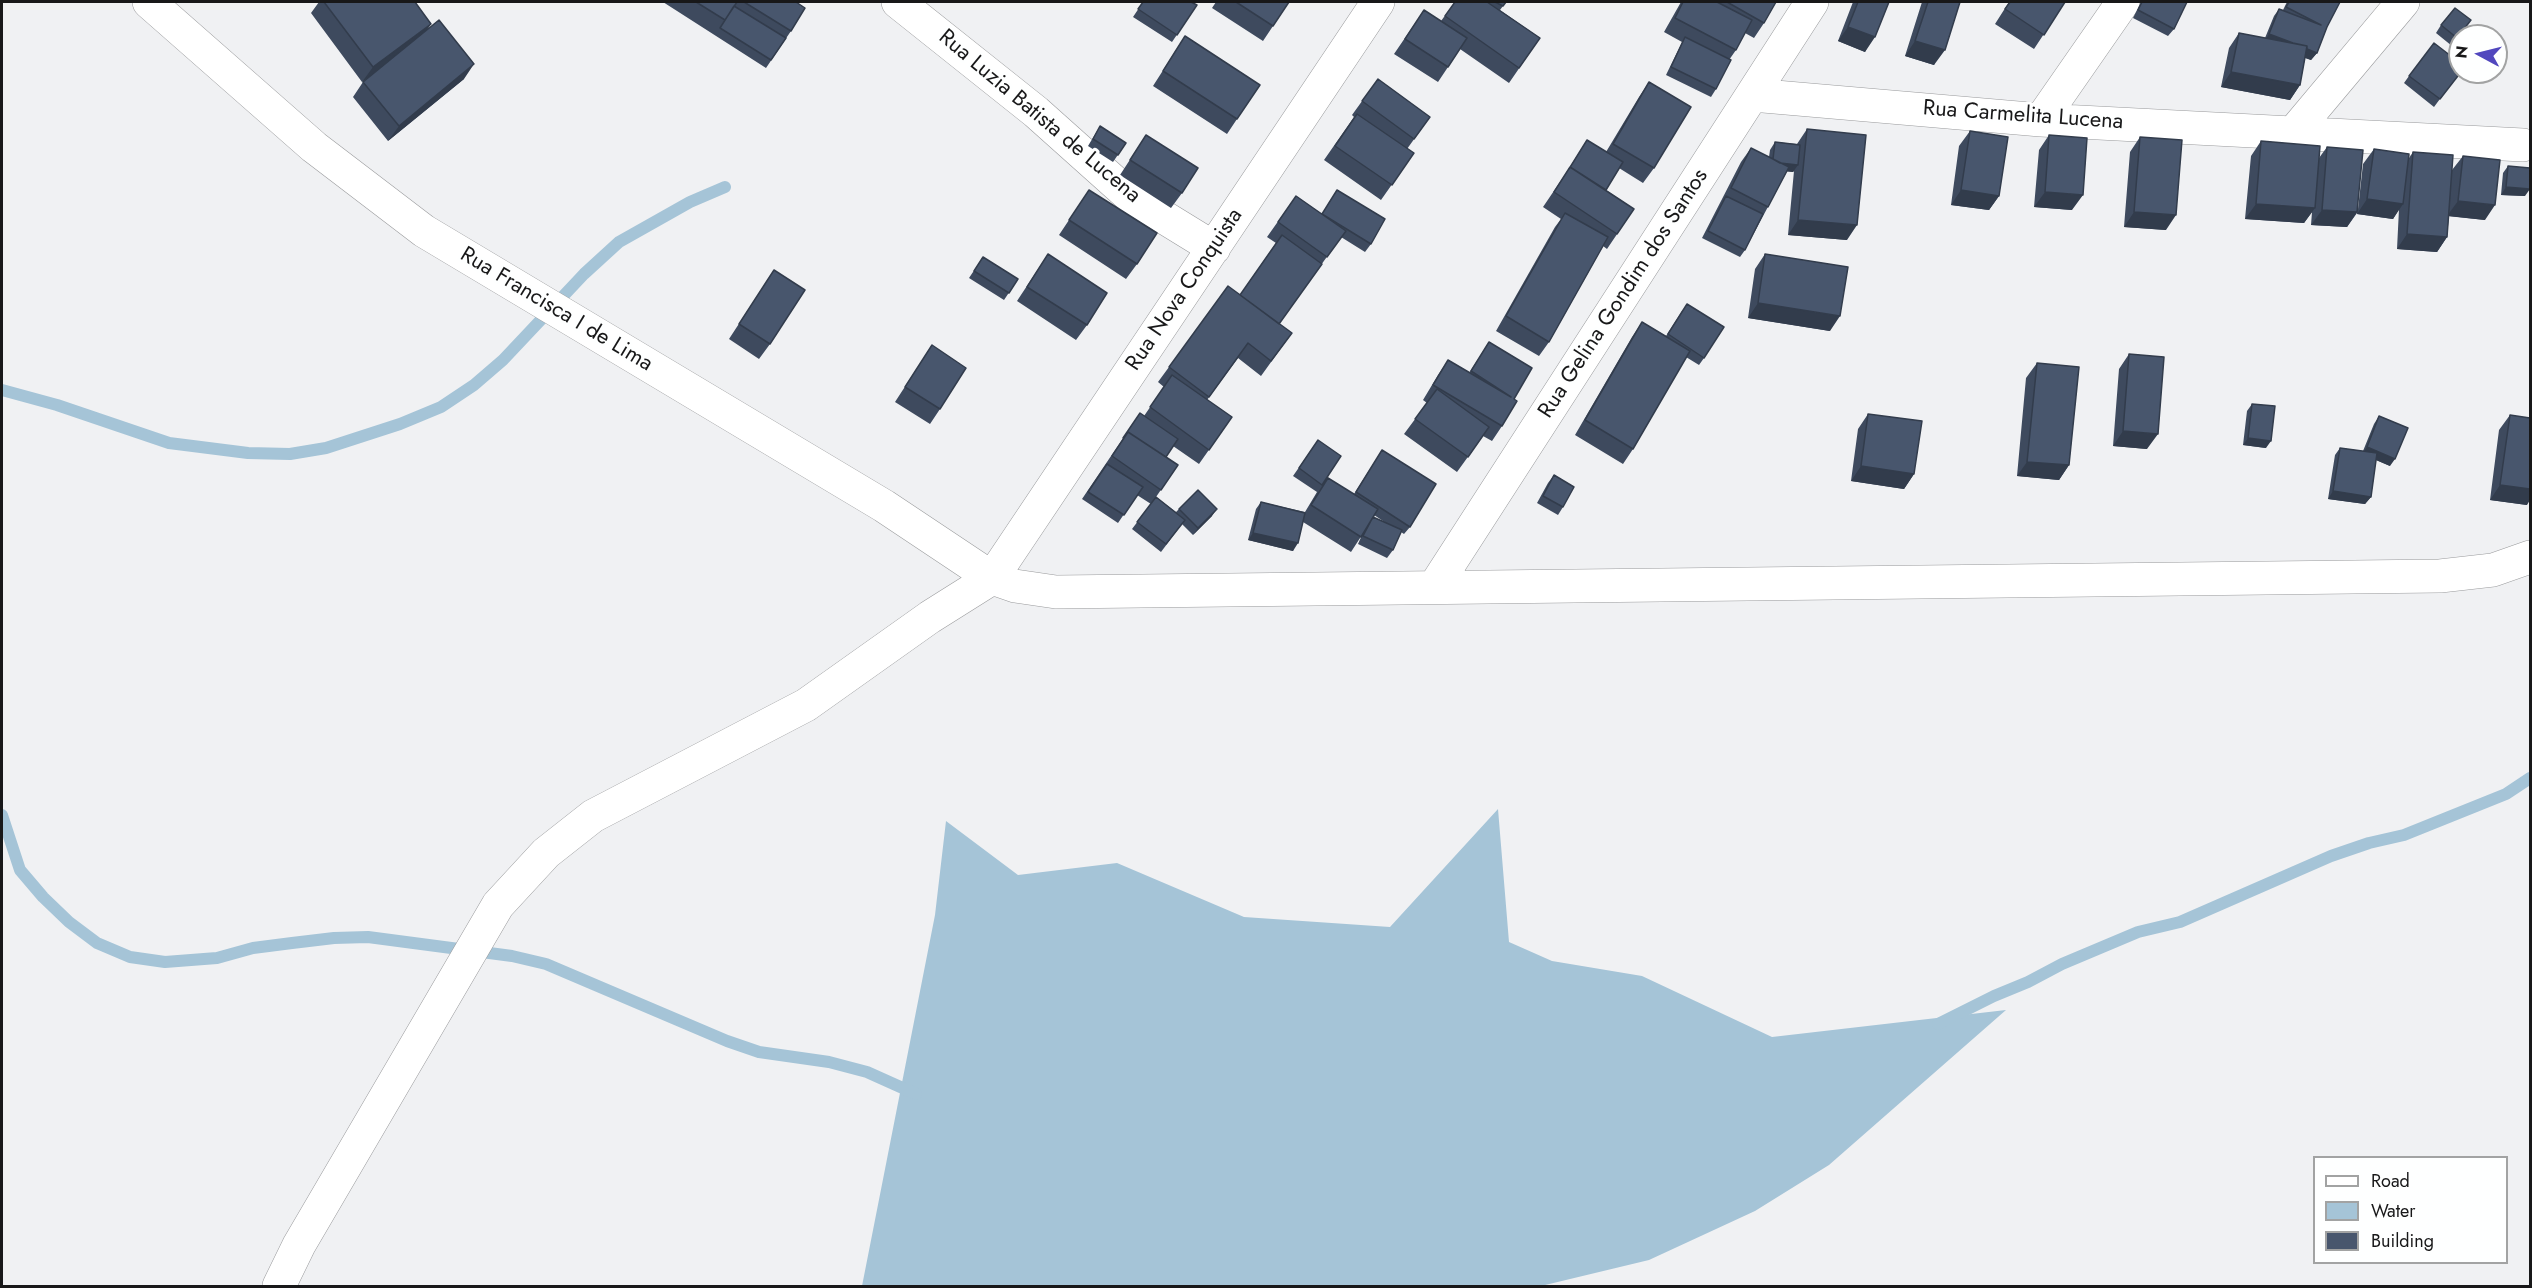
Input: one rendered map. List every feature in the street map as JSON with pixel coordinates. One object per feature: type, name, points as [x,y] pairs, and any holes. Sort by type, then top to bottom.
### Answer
[{"type":"street","name":"Rua Francisca I de Lima","points":[[149,2],[314,147],[424,231],[884,506],[992,578],[1015,586],[1056,592],[2440,576],[2493,570],[2530,557]]},
{"type":"street","name":"Rua Luzia Batista de Lucena","points":[[898,2],[1036,112],[1131,197],[1214,248]]},
{"type":"street","name":"Rua Nova Conquista","points":[[992,578],[1378,2]]},
{"type":"street","name":"Rua Gelina Gondim dos Santos","points":[[1436,586],[1812,2]]},
{"type":"street","points":[[2040,120],[2123,2]]},
{"type":"street","points":[[2294,132],[2403,2]]},
{"type":"street","name":"Rua Carmelita Lucena","points":[[1752,95],[2040,120],[2523,145]]},
{"type":"street","points":[[279,1287],[299,1245],[498,905],[546,853],[593,816],[806,705],[930,617],[992,578]]},
{"type":"water","points":[[1498,809],[1509,942],[1552,961],[1642,976],[1772,1037],[2006,1010],[1829,1165],[1755,1211],[1649,1260],[1541,1286],[862,1286],[935,915],[946,821],[1018,875],[1117,863],[1244,917],[1390,927]]},
{"type":"building","points":[[324,2],[415,2],[431,24],[373,67]]},
{"type":"building","points":[[696,2],[737,2],[725,20]]},
{"type":"building","points":[[744,2],[796,2],[805,8],[791,31]]},
{"type":"building","points":[[1143,2],[1191,2],[1197,5],[1177,35],[1138,9]]},
{"type":"building","points":[[1236,2],[1289,2],[1273,26]]},
{"type":"building","points":[[1455,2],[1487,2],[1540,38],[1519,68],[1445,16]]},
{"type":"building","points":[[1683,2],[1717,2],[1752,20],[1736,50],[1675,18]]},
{"type":"building","points":[[1727,2],[1776,2],[1764,23]]},
{"type":"building","points":[[1858,2],[1889,2],[1875,37],[1848,27]]},
{"type":"building","points":[[1928,2],[1960,2],[1945,50],[1915,41]]},
{"type":"building","points":[[2010,2],[2065,2],[2044,35],[2005,9]]},
{"type":"building","points":[[2142,2],[2187,2],[2174,29],[2138,10]]},
{"type":"building","points":[[2289,2],[2340,2],[2317,53],[2307,49],[2307,46],[2269,34],[2279,9],[2321,25],[2286,7]]},
{"type":"building","points":[[734,6],[786,38],[771,60],[720,28]]},
{"type":"building","points":[[2455,8],[2471,20],[2468,24],[2448,24],[2448,31],[2441,25]]},
{"type":"building","points":[[1424,10],[1467,38],[1448,67],[1405,39]]},
{"type":"building","points":[[439,20],[474,64],[399,126],[363,82]]},
{"type":"building","points":[[2239,33],[2307,46],[2300,85],[2231,72]]},
{"type":"building","points":[[1185,36],[1260,85],[1237,119],[1163,71]]},
{"type":"building","points":[[1685,37],[1731,60],[1716,89],[1671,67]]},
{"type":"building","points":[[2434,43],[2448,54],[2448,84],[2452,84],[2440,99],[2409,76]]},
{"type":"building","points":[[1378,79],[1430,117],[1414,139],[1362,101]]},
{"type":"building","points":[[1649,82],[1691,107],[1654,168],[1613,144]]},
{"type":"building","points":[[1357,114],[1414,153],[1392,185],[1335,146]]},
{"type":"building","points":[[1100,126],[1126,143],[1118,155],[1093,139]]},
{"type":"building","points":[[1807,129],[1866,135],[1857,225],[1798,220]]},
{"type":"building","points":[[1970,131],[2008,137],[1999,196],[1961,190]]},
{"type":"building","points":[[1146,135],[1198,168],[1182,193],[1130,160]]},
{"type":"building","points":[[2049,135],[2087,138],[2083,195],[2045,192]]},
{"type":"building","points":[[2140,137],[2182,140],[2176,215],[2134,212]]},
{"type":"building","points":[[1587,140],[1623,162],[1606,190],[1570,167]]},
{"type":"building","points":[[2261,141],[2320,146],[2315,208],[2256,204]]},
{"type":"building","points":[[1775,142],[1800,145],[1798,165],[1780,163],[1773,159]]},
{"type":"building","points":[[2327,147],[2363,150],[2357,212],[2322,210]]},
{"type":"building","points":[[1751,148],[1789,167],[1768,207],[1731,188]]},
{"type":"building","points":[[2374,149],[2409,154],[2403,204],[2367,199]]},
{"type":"building","points":[[2413,152],[2453,155],[2447,237],[2407,234]]},
{"type":"building","points":[[2463,156],[2500,160],[2495,205],[2458,201]]},
{"type":"building","points":[[2508,166],[2530,168],[2530,189],[2506,187]]},
{"type":"building","points":[[1570,167],[1634,209],[1617,234],[1554,192]]},
{"type":"building","points":[[1089,190],[1157,233],[1137,264],[1069,220]]},
{"type":"building","points":[[1337,190],[1385,219],[1371,244],[1322,214]]},
{"type":"building","points":[[1296,196],[1346,231],[1327,257],[1278,222]]},
{"type":"building","points":[[1726,196],[1763,214],[1745,250],[1708,231]]},
{"type":"building","points":[[1565,213],[1608,237],[1549,342],[1506,316]]},
{"type":"building","points":[[1282,235],[1322,264],[1279,324],[1240,295]]},
{"type":"building","points":[[1048,254],[1107,293],[1087,325],[1027,287]]},
{"type":"building","points":[[1765,254],[1848,267],[1840,316],[1758,303]]},
{"type":"building","points":[[983,257],[1018,279],[1009,293],[974,271]]},
{"type":"building","points":[[774,270],[805,290],[770,344],[739,324]]},
{"type":"building","points":[[1228,286],[1292,333],[1271,361],[1248,343],[1209,397],[1169,367]]},
{"type":"building","points":[[1687,304],[1724,327],[1704,358],[1668,334]]},
{"type":"building","points":[[1642,322],[1690,351],[1633,449],[1585,420]]},
{"type":"building","points":[[1489,342],[1532,368],[1514,399],[1517,401],[1502,426],[1433,385],[1448,360],[1511,397],[1471,371]]},
{"type":"building","points":[[932,345],[966,368],[940,409],[905,387]]},
{"type":"building","points":[[2129,354],[2164,357],[2158,434],[2123,431]]},
{"type":"building","points":[[2037,363],[2079,367],[2069,465],[2027,462]]},
{"type":"building","points":[[1172,375],[1232,417],[1209,450],[1150,407]]},
{"type":"building","points":[[1437,389],[1489,427],[1468,457],[1415,419]]},
{"type":"building","points":[[2252,404],[2275,406],[2271,441],[2248,438]]},
{"type":"building","points":[[1140,413],[1178,439],[1166,457],[1128,432],[1123,438]]},
{"type":"building","points":[[1868,414],[1922,421],[1914,474],[1861,466]]},
{"type":"building","points":[[2510,415],[2530,418],[2530,489],[2500,485]]},
{"type":"building","points":[[2379,416],[2408,428],[2395,459],[2367,447]]},
{"type":"building","points":[[1128,432],[1178,465],[1161,490],[1112,456]]},
{"type":"building","points":[[1318,440],[1341,456],[1322,485],[1299,468]]},
{"type":"building","points":[[2340,448],[2377,453],[2371,497],[2333,491]]},
{"type":"building","points":[[1382,450],[1436,484],[1410,527],[1356,492]]},
{"type":"building","points":[[1107,464],[1143,487],[1124,515],[1088,492]]},
{"type":"building","points":[[1554,475],[1574,487],[1563,507],[1543,496]]},
{"type":"building","points":[[1328,478],[1378,509],[1361,537],[1311,505]]},
{"type":"building","points":[[1198,490],[1217,509],[1198,528],[1179,509]]},
{"type":"building","points":[[1156,497],[1185,520],[1166,544],[1137,522]]},
{"type":"building","points":[[1261,502],[1305,513],[1298,543],[1253,533]]},
{"type":"building","points":[[1373,517],[1402,530],[1393,550],[1363,536]]},
{"type":"waterway","points":[[2,390],[57,405],[169,443],[248,453],[290,454],[326,448],[400,424],[441,407],[474,385],[503,360],[584,274],[619,242],[690,202],[725,187]]},
{"type":"waterway","points":[[1938,1024],[2062,964],[2138,932],[2180,922],[2331,856],[2369,843],[2404,835],[2506,794],[2530,778]]},
{"type":"waterway","points":[[2,815],[20,870],[43,897],[69,922],[97,943],[130,957],[165,962],[217,958],[253,948],[334,938],[368,937],[512,956],[546,964],[727,1041],[759,1052],[829,1062],[867,1072],[916,1094]]}]
